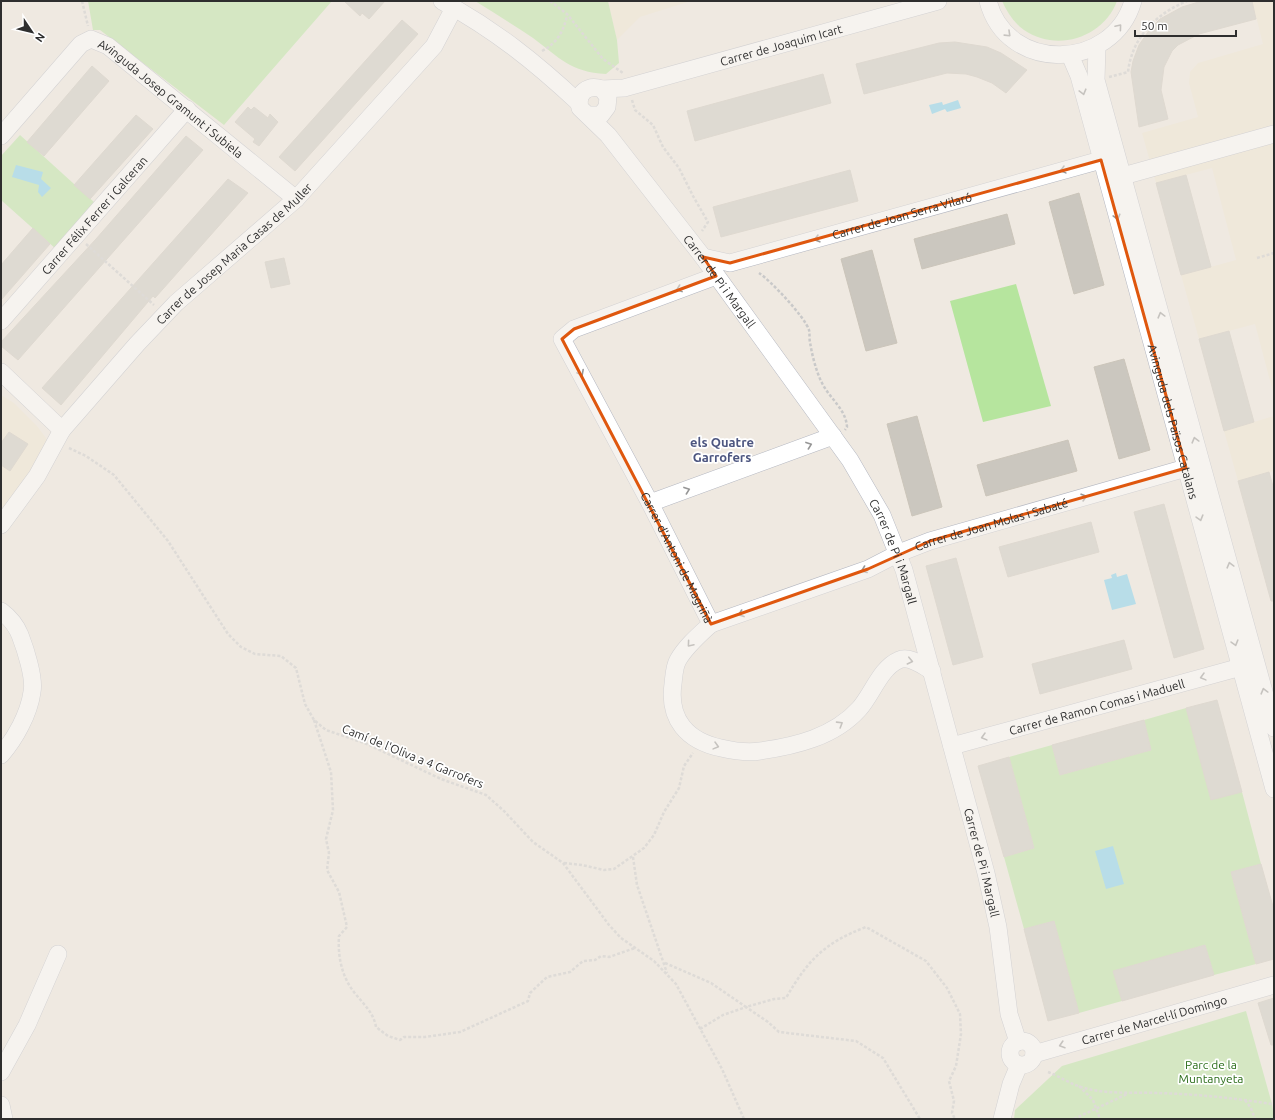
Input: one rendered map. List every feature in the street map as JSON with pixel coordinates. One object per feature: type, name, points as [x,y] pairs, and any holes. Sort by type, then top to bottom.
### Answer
[{"type":"street","name":"Carrer de Joaquim Icart","points":[[594,102],[626,87],[938,1]]},
{"type":"street","points":[[988,1],[997,22],[1008,35],[1022,45],[1042,53],[1054,55],[1070,55],[1096,46],[1110,36],[1122,24],[1133,1]]},
{"type":"street","points":[[448,4],[506,41],[547,74],[594,102]]},
{"type":"street","name":"Carrer de Josep Maria Casas de Muller","points":[[1,525],[37,476],[58,436],[165,315],[296,199],[434,46],[448,4]]},
{"type":"street","name":"Avinguda Josep Gramunt i Subiela","points":[[1,136],[81,44],[91,39],[108,46],[296,199]]},
{"type":"street","name":"Avinguda dels Països Catalans","points":[[1096,46],[1096,80],[1274,728]]},
{"type":"street","name":"Avinguda dels Països Catalans","points":[[1070,55],[1079,76],[1274,789]]},
{"type":"street","name":"Carrer de Pi i Margall","points":[[594,102],[608,135],[703,257],[716,276],[840,431],[899,553],[952,746],[998,927],[1009,1014],[1018,1042]]},
{"type":"street","name":"Carrer Félix Ferrer i Galceran","points":[[1,321],[187,109]]},
{"type":"street","points":[[1123,176],[1274,134]]},
{"type":"street","name":"Carrer de Joan Serra Vilaró","points":[[703,257],[730,263],[1101,160]]},
{"type":"street","name":"Carrer d'Antoni de Magriñà","points":[[716,276],[574,328],[562,339],[650,503],[711,624],[697,637],[678,661],[672,690],[672,705],[677,719],[687,732],[702,742],[741,752],[758,752],[802,743],[824,734],[846,720],[859,709],[889,668],[899,660],[909,660],[932,671]]},
{"type":"street","points":[[1,372],[58,436]]},
{"type":"street","points":[[650,503],[840,431]]},
{"type":"street","name":"Carrer de Joan Molas i Sabaté","points":[[711,624],[868,569],[899,553],[930,540],[1186,468]]},
{"type":"street","points":[[1,611],[9,618],[20,634],[32,680],[32,692],[25,715],[9,745],[1,755]]},
{"type":"street","name":"Carrer de Ramon Comas i Maduell","points":[[952,746],[1241,667]]},
{"type":"street","points":[[1,1072],[27,1025],[58,954]]},
{"type":"street","name":"Carrer de Marcel·lí Domingo","points":[[1034,1054],[1274,985]]},
{"type":"street","points":[[1018,1042],[1029,1044],[1032,1047],[1034,1054],[1029,1063],[1019,1065],[1014,1063],[1010,1055],[1012,1047],[1018,1042]]},
{"type":"street","points":[[1002,1119],[1005,1103],[1019,1065]]},
{"type":"street","points":[[1,1106],[4,1119]]},
{"type":"path","points":[[82,1],[91,39]]},
{"type":"path","points":[[550,1],[567,14],[626,87],[635,110],[653,125],[663,147],[679,168],[708,222],[702,231]]},
{"type":"path","points":[[1096,80],[1128,72],[1129,63],[1143,32],[1170,8],[1187,1]]},
{"type":"path","points":[[542,51],[552,46],[565,28],[567,14]]},
{"type":"path","points":[[76,235],[165,315]]},
{"type":"path","points":[[1257,258],[1274,252]]},
{"type":"path","points":[[759,273],[777,288],[806,323],[810,331],[810,341],[814,359],[822,383],[847,417],[840,431]]},
{"type":"path","name":"Camí de l'Oliva a 4 Garrofers","points":[[58,436],[114,475],[168,541],[228,634],[241,647],[256,654],[281,656],[296,668],[305,704],[314,720],[326,730],[367,744],[441,779],[486,795],[504,811],[533,842],[563,863],[609,925],[621,938],[654,961],[676,984],[722,1069],[744,1119]]},
{"type":"path","points":[[314,720],[331,772],[334,810],[326,838],[329,853],[327,870],[339,892],[347,927],[338,936],[338,954],[347,982],[375,1017],[376,1027],[388,1036],[400,1040],[404,1037],[425,1037],[460,1032],[528,1001],[530,993],[547,977],[570,972],[583,961],[595,960],[601,956],[609,957],[635,948]]},
{"type":"path","points":[[563,863],[582,865],[604,870],[614,869],[644,848],[654,834],[664,812],[679,788],[684,766],[702,742]]},
{"type":"path","points":[[633,856],[637,885],[667,974]]},
{"type":"path","points":[[700,1029],[723,1015],[774,998],[786,998],[801,973],[815,957],[841,937],[866,927],[926,961],[947,988],[960,1014],[961,1034],[956,1066],[949,1081],[954,1101],[952,1113],[955,1119]]},
{"type":"path","points":[[664,963],[711,983],[768,1022],[779,1032],[856,1041],[882,1058],[920,1119]]},
{"type":"path","points":[[1048,1072],[1078,1086],[1127,1094],[1155,1093],[1244,1100],[1272,1104]]},
{"type":"path","points":[[1078,1086],[1093,1100],[1100,1119]]},
{"type":"path","points":[[1074,1119],[1127,1094]]},
{"type":"path","points":[[1244,1100],[1251,1108],[1255,1119]]},
{"type":"highlighted area","points":[[1101,160],[1186,468],[930,541],[868,569],[711,624],[562,339],[574,329],[716,276],[703,257],[730,263]]},
{"type":"shaded area","points":[[608,1],[691,1],[640,17],[617,40]]},
{"type":"shaded area","points":[[1252,1],[1274,1],[1274,396],[1255,324],[1199,339],[1181,275],[1236,260],[1212,168],[1156,183],[1142,133],[1198,117],[1189,83],[1190,72],[1198,63],[1263,44]]},
{"type":"shaded area","points":[[1,395],[14,403],[37,426],[49,442],[37,463],[1,511]]},
{"type":"shaded area","points":[[1274,416],[1274,471],[1238,481],[1224,431]]},
{"type":"green space","points":[[88,1],[332,1],[224,125],[100,30],[93,30]]},
{"type":"green space","points":[[475,1],[608,1],[617,40],[619,63],[606,74],[594,73],[574,67],[558,58],[526,33]]},
{"type":"green space","points":[[1002,1],[1117,1],[1111,14],[1102,24],[1091,32],[1078,38],[1051,40],[1037,37],[1024,30],[1011,17]]},
{"type":"green space","points":[[20,135],[95,203],[56,249],[1,200],[1,156]]},
{"type":"green space","points":[[1016,284],[1051,406],[983,422],[950,301]]},
{"type":"green space","points":[[1186,708],[1242,792],[1261,864],[1231,872],[1256,964],[1214,975],[1205,945],[1114,971],[1122,1001],[1079,1013],[1054,921],[1024,929],[1004,857],[1034,848],[1009,757],[1052,745],[1060,775],[1151,750],[1144,720]]},
{"type":"green space","name":"Parc de la Muntanyeta","points":[[1246,1011],[1272,1104],[1274,1119],[1014,1119],[1015,1110],[1062,1066]]},
{"type":"water","points":[[958,100],[961,108],[947,112],[945,109],[932,114],[929,105],[942,102],[943,105]]},
{"type":"water","points":[[16,165],[43,172],[41,179],[51,188],[42,197],[38,192],[39,185],[12,177]]},
{"type":"water","points":[[1116,573],[1117,577],[1127,574],[1136,604],[1112,610],[1104,580],[1112,578],[1111,575]]},
{"type":"water","points":[[1113,846],[1124,884],[1106,889],[1095,851]]},
{"type":"building","points":[[344,1],[385,1],[369,19],[362,13],[360,16]]},
{"type":"building","points":[[1202,1],[1252,1],[1256,19],[1199,34],[1178,45],[1172,51],[1164,67],[1161,90],[1168,119],[1139,127],[1131,72],[1133,61],[1139,45],[1150,29],[1160,19],[1182,7]]},
{"type":"building","points":[[402,20],[418,34],[295,171],[279,157]]},
{"type":"building","points":[[955,42],[987,47],[1001,53],[1027,70],[1006,93],[992,83],[977,77],[966,74],[947,73],[864,94],[856,64],[939,43]]},
{"type":"building","points":[[92,66],[109,81],[44,156],[27,142]]},
{"type":"building","points":[[823,74],[831,103],[695,141],[687,111]]},
{"type":"building","points":[[248,107],[251,110],[254,107],[268,118],[270,114],[278,122],[259,146],[253,142],[255,139],[235,122]]},
{"type":"building","points":[[136,115],[153,129],[90,199],[74,185]]},
{"type":"building","points":[[186,136],[203,150],[18,360],[1,346],[1,342],[96,239]]},
{"type":"building","points":[[850,170],[858,201],[721,237],[713,207]]},
{"type":"building","points":[[1186,175],[1211,267],[1181,275],[1156,183]]},
{"type":"building","points":[[228,179],[248,193],[155,298],[153,296],[61,405],[42,388]]},
{"type":"building","points":[[1079,193],[1104,285],[1074,294],[1049,202]]},
{"type":"building","points":[[1007,214],[1015,244],[922,269],[914,239]]},
{"type":"building","points":[[33,228],[50,244],[1,300],[1,265]]},
{"type":"building","points":[[872,250],[897,343],[866,351],[841,259]]},
{"type":"building","points":[[284,258],[290,284],[271,288],[265,262]]},
{"type":"building","points":[[1229,331],[1254,422],[1224,431],[1199,339]]},
{"type":"building","points":[[1124,359],[1150,450],[1119,459],[1094,367]]},
{"type":"building","points":[[917,416],[942,507],[912,516],[887,424]]},
{"type":"building","points":[[9,432],[28,444],[10,471],[1,465],[1,443]]},
{"type":"building","points":[[1068,440],[1077,471],[986,496],[977,465]]},
{"type":"building","points":[[1269,472],[1274,490],[1274,601],[1271,601],[1238,481]]},
{"type":"building","points":[[1164,504],[1204,649],[1174,658],[1134,512]]},
{"type":"building","points":[[1091,522],[1099,552],[1008,577],[999,547]]},
{"type":"building","points":[[956,558],[983,657],[953,665],[926,566]]},
{"type":"building","points":[[1124,640],[1132,669],[1040,694],[1032,664]]},
{"type":"building","points":[[1217,700],[1242,792],[1211,800],[1186,708]]},
{"type":"building","points":[[1144,720],[1151,750],[1060,775],[1052,745]]},
{"type":"building","points":[[1009,757],[1034,848],[1004,857],[978,766]]},
{"type":"building","points":[[1261,864],[1274,910],[1274,959],[1256,964],[1231,872]]},
{"type":"building","points":[[1054,921],[1079,1013],[1048,1021],[1024,929]]},
{"type":"building","points":[[1205,945],[1214,975],[1122,1001],[1113,971]]},
{"type":"building","points":[[1274,998],[1274,1045],[1271,1045],[1258,1003]]},
{"type":"district","name":"els Quatre Garrofers","points":[[722,450]]}]
